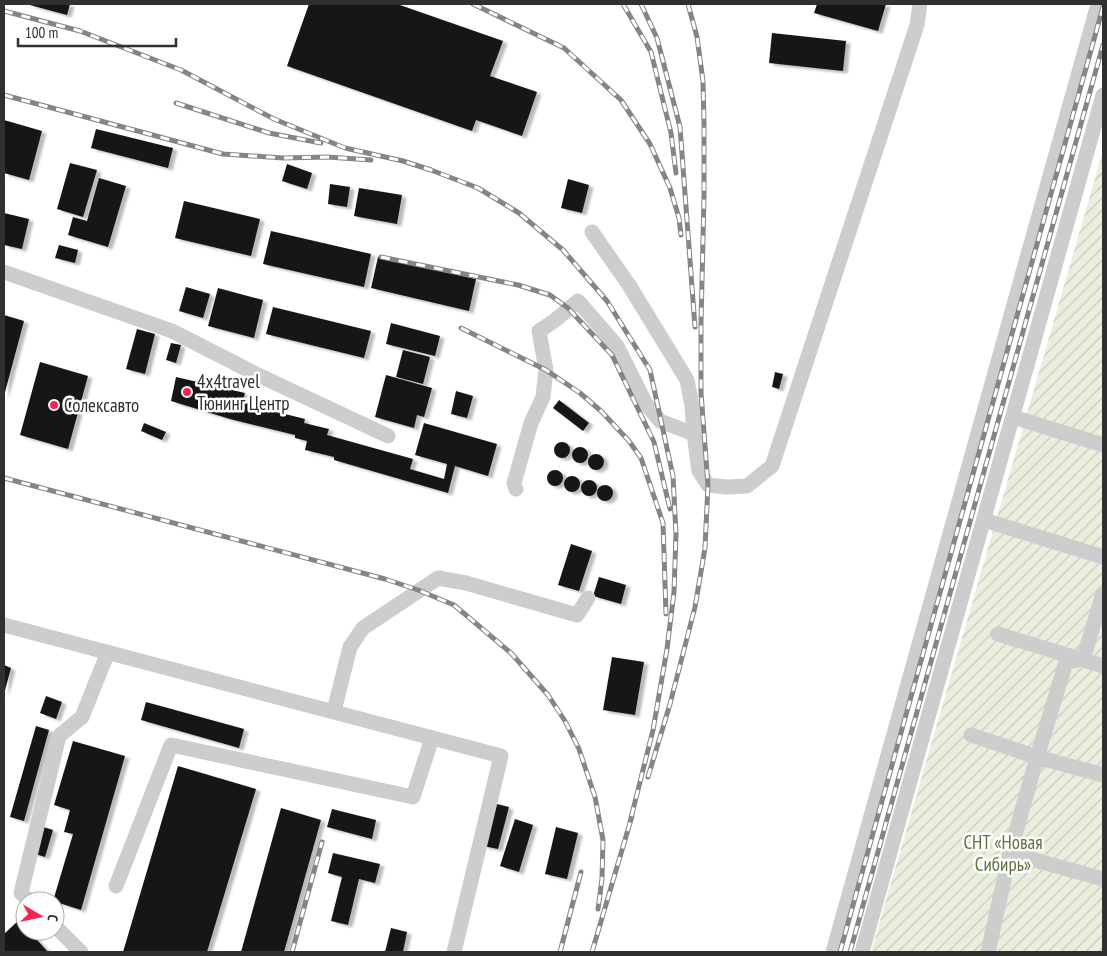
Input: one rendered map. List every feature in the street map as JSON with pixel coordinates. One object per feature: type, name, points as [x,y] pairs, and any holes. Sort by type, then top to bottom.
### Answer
[{"type":"lane","points":[[592,232],[629,285],[687,380],[692,406],[699,471],[708,485],[747,486],[772,466],[917,25],[920,4]]},
{"type":"lane","points":[[833,952],[1098,4]]},
{"type":"lane","points":[[862,952],[1103,95]]},
{"type":"lane","points":[[4,272],[172,331],[256,374],[388,436]]},
{"type":"lane","points":[[516,489],[514,483],[530,423],[543,397],[546,370],[539,331],[578,301],[617,346],[646,404],[660,421],[694,434]]},
{"type":"lane","points":[[1013,416],[1103,445]]},
{"type":"lane","points":[[984,520],[1103,557]]},
{"type":"lane","points":[[334,711],[350,647],[363,628],[438,578],[466,583],[577,615],[588,598]]},
{"type":"lane","points":[[1083,659],[1103,594]]},
{"type":"lane","points":[[4,624],[501,756],[454,952]]},
{"type":"lane","points":[[998,634],[1103,666]]},
{"type":"lane","points":[[21,891],[59,736],[82,717],[108,652]]},
{"type":"lane","points":[[988,952],[1010,853],[1036,757],[1066,662],[1083,659]]},
{"type":"lane","points":[[970,735],[1036,757],[1103,775]]},
{"type":"lane","points":[[116,886],[172,745],[413,797],[432,738]]},
{"type":"lane","points":[[1010,853],[1103,879]]},
{"type":"lane","points":[[65,936],[82,952]]},
{"type":"green space","name":"СНТ «Новая Сибирь»","points":[[1103,151],[1103,952],[871,952]]},
{"type":"building","points":[[26,4],[70,4],[67,15]]},
{"type":"building","points":[[309,4],[397,4],[503,41],[490,76],[537,92],[522,136],[476,120],[472,131],[287,66]]},
{"type":"building","points":[[817,4],[886,4],[878,31],[814,13]]},
{"type":"building","points":[[772,33],[846,41],[843,71],[769,63]]},
{"type":"building","points":[[4,120],[42,131],[29,180],[4,173]]},
{"type":"building","points":[[96,129],[173,148],[168,168],[91,148]]},
{"type":"building","points":[[70,163],[97,170],[83,217],[57,209]]},
{"type":"building","points":[[287,164],[312,173],[307,189],[282,181]]},
{"type":"building","points":[[99,178],[126,186],[108,247],[68,235],[73,217],[87,221]]},
{"type":"building","points":[[568,179],[589,185],[582,213],[561,208]]},
{"type":"building","points":[[330,184],[350,187],[347,207],[328,204]]},
{"type":"building","points":[[359,188],[402,195],[397,224],[354,216]]},
{"type":"building","points":[[184,201],[260,219],[251,256],[175,238]]},
{"type":"building","points":[[4,213],[29,219],[22,249],[4,245]]},
{"type":"building","points":[[271,231],[371,254],[364,287],[263,264]]},
{"type":"building","points":[[59,245],[78,250],[75,263],[55,258]]},
{"type":"building","points":[[378,257],[476,279],[469,311],[371,288]]},
{"type":"building","points":[[186,287],[210,294],[203,318],[179,311]]},
{"type":"building","points":[[218,288],[263,300],[254,338],[208,326]]},
{"type":"building","points":[[273,307],[371,331],[364,358],[266,334]]},
{"type":"building","points":[[4,315],[24,321],[4,396]]},
{"type":"building","points":[[391,323],[440,336],[435,356],[386,344]]},
{"type":"building","points":[[137,329],[155,334],[145,374],[126,369]]},
{"type":"building","points":[[171,343],[181,345],[176,363],[166,360]]},
{"type":"building","points":[[403,350],[430,357],[423,384],[396,377]]},
{"type":"building","name":"Солексавто","points":[[40,362],[88,376],[68,449],[20,435]]},
{"type":"building","points":[[775,372],[783,374],[779,389],[772,387]]},
{"type":"building","points":[[386,375],[432,388],[424,417],[417,415],[414,428],[375,417]]},
{"type":"building","points":[[176,377],[245,393],[243,400],[266,406],[265,409],[305,419],[304,423],[329,429],[327,435],[413,459],[410,469],[444,479],[447,464],[415,455],[424,423],[497,444],[488,476],[455,466],[448,493],[334,460],[334,457],[305,450],[307,441],[295,438],[295,435],[230,419],[171,401]]},
{"type":"building","points":[[456,391],[473,396],[467,418],[451,414]]},
{"type":"building","points":[[559,400],[589,423],[583,431],[553,408]]},
{"type":"building","points":[[144,423],[166,432],[162,440],[141,431]]},
{"type":"building","points":[[562,442],[570,450],[562,458],[554,450]]},
{"type":"building","points":[[580,447],[588,455],[580,463],[572,455]]},
{"type":"building","points":[[596,454],[604,462],[596,470],[588,462]]},
{"type":"building","points":[[555,470],[563,478],[555,486],[547,478]]},
{"type":"building","points":[[572,476],[580,484],[572,492],[564,484]]},
{"type":"building","points":[[589,480],[597,488],[589,496],[581,488]]},
{"type":"building","points":[[605,485],[611,487],[613,493],[611,499],[605,501],[599,499],[597,493],[599,487]]},
{"type":"building","points":[[571,544],[592,551],[579,591],[558,585]]},
{"type":"building","points":[[599,577],[626,585],[621,604],[593,596]]},
{"type":"building","points":[[612,657],[644,662],[635,715],[603,710]]},
{"type":"building","points":[[4,665],[11,668],[4,694]]},
{"type":"building","points":[[46,696],[62,702],[56,719],[40,713]]},
{"type":"building","points":[[146,702],[244,729],[239,748],[141,720]]},
{"type":"building","points":[[36,726],[49,730],[24,821],[10,817]]},
{"type":"building","points":[[73,741],[125,756],[81,910],[65,905],[65,891],[56,891],[73,834],[64,832],[70,810],[54,805]]},
{"type":"building","points":[[178,766],[256,789],[207,952],[123,952]]},
{"type":"building","points":[[493,803],[509,807],[498,849],[483,846]]},
{"type":"building","points":[[281,808],[321,820],[284,952],[241,952]]},
{"type":"building","points":[[332,809],[376,820],[372,839],[327,827]]},
{"type":"building","points":[[515,819],[533,825],[519,872],[500,866]]},
{"type":"building","points":[[34,824],[53,830],[45,857],[26,851]]},
{"type":"building","points":[[556,827],[578,833],[567,879],[545,874]]},
{"type":"building","points":[[333,853],[380,864],[375,883],[359,879],[348,925],[331,921],[342,877],[328,873]]},
{"type":"building","points":[[15,924],[15,941],[38,941],[48,952],[4,952],[4,934]]},
{"type":"building","points":[[391,928],[407,932],[403,952],[385,952]]},
{"type":"railway","points":[[473,4],[564,48],[621,100],[650,144],[670,188],[679,218],[681,235]]},
{"type":"railway","points":[[623,4],[651,52],[671,133],[676,173]]},
{"type":"railway","points":[[641,4],[657,38],[680,127],[695,327]]},
{"type":"railway","points":[[648,777],[670,704],[695,607],[705,548],[708,485],[701,393],[704,197],[703,81],[697,37],[688,4]]},
{"type":"railway","points":[[840,952],[1103,7]]},
{"type":"railway","points":[[4,11],[80,31],[181,70],[274,119],[345,148],[403,161],[478,188],[519,213],[563,250],[607,301],[650,370],[673,476],[676,534],[674,592],[667,649],[653,730],[630,822]]},
{"type":"railway","points":[[850,952],[1103,45]]},
{"type":"railway","points":[[4,95],[223,154],[283,158],[327,157],[371,160]]},
{"type":"railway","points":[[176,103],[269,133],[321,143]]},
{"type":"railway","points":[[381,257],[518,285],[550,295],[568,308],[612,355],[654,442],[670,509]]},
{"type":"railway","points":[[461,328],[546,370],[580,393],[601,411],[629,441],[641,458],[663,523],[666,614]]},
{"type":"railway","points":[[4,478],[385,579],[454,605],[511,653],[548,695],[565,721],[579,749],[595,797],[603,840],[602,879],[598,909]]},
{"type":"railway","points":[[592,952],[632,816]]},
{"type":"railway","points":[[292,952],[322,842]]},
{"type":"railway","points":[[560,952],[581,872]]},
{"type":"place","name":"4x4travel Тюнинг Центр","points":[[187,392]]},
{"type":"place","name":"Солексавто","points":[[54,405]]}]
